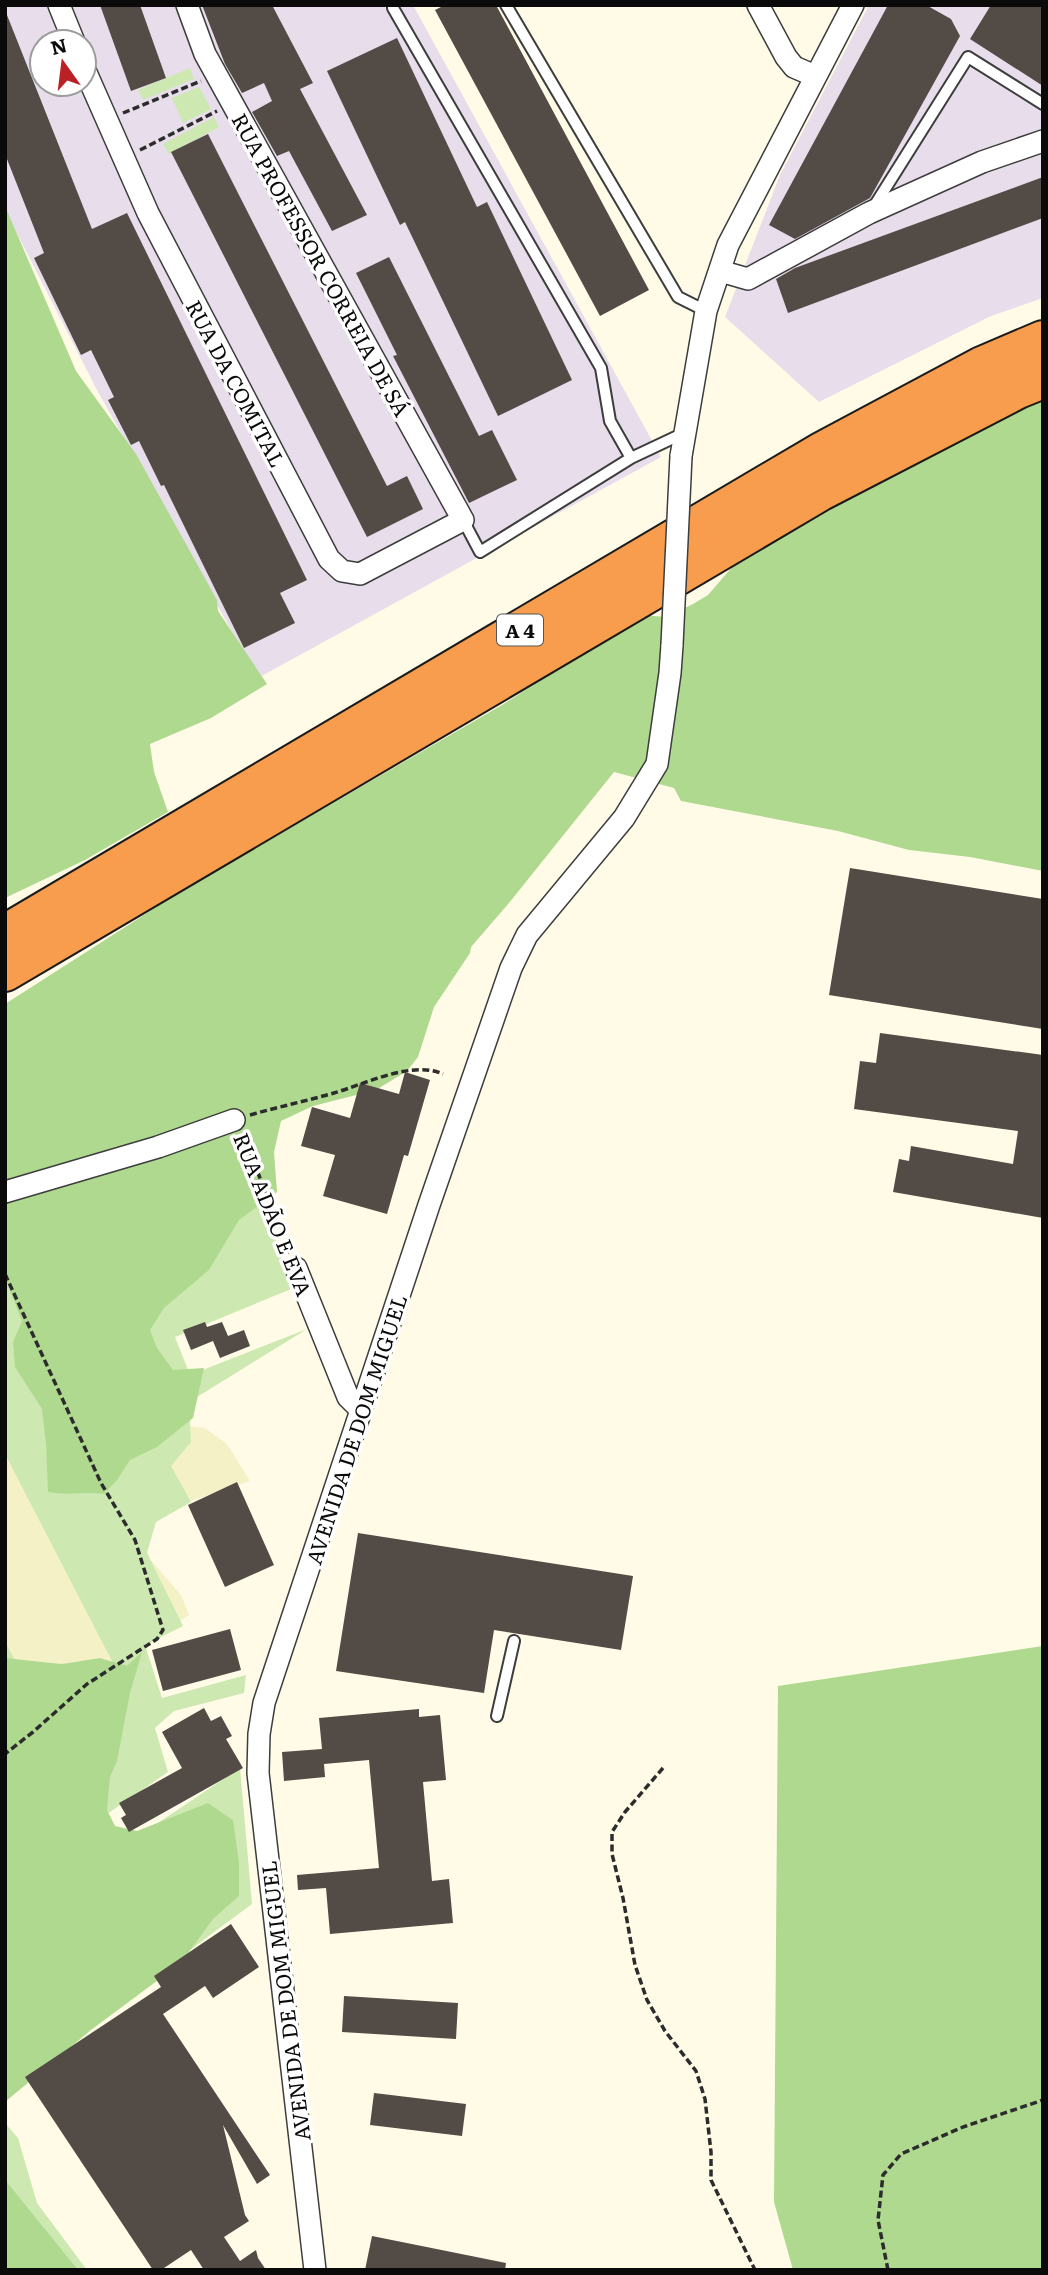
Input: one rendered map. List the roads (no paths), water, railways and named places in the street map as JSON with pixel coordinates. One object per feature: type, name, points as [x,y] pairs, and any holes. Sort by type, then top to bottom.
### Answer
[{"type":"highway","name":"A 4","points":[[5,934],[821,452],[982,366],[1043,340]]},
{"type":"highway","name":"A 4","points":[[5,972],[821,491],[1018,389],[1043,379]]},
{"type":"street","points":[[59,5],[68,28]]},
{"type":"street","name":"RUA PROFESSOR CORREIA DE SÁ","points":[[187,5],[205,54],[463,520]]},
{"type":"street","points":[[758,5],[794,67],[815,76]]},
{"type":"street","name":"AVENIDA DE DOM MIGUEL","points":[[315,2270],[258,1773],[259,1734],[264,1703],[511,968],[527,935],[624,818],[657,764],[670,673],[681,456],[706,312],[728,245],[853,5]]},
{"type":"street","name":"RUA DA COMITAL","points":[[96,98],[148,213],[329,559],[342,571],[360,574],[463,520]]},
{"type":"street","points":[[720,271],[748,279],[869,213],[982,162],[1043,141]]},
{"type":"street","name":"RUA ADÃO E EVA","points":[[5,1192],[158,1147],[234,1120]]},
{"type":"street","name":"RUA ADÃO E EVA","points":[[296,1268],[348,1397],[362,1410]]},
{"type":"lane","points":[[506,5],[678,297],[706,312]]},
{"type":"lane","points":[[393,8],[601,368],[610,421],[631,458]]},
{"type":"lane","points":[[869,213],[968,57],[1043,104]]},
{"type":"lane","points":[[463,520],[480,552],[631,458],[684,433]]},
{"type":"lane","points":[[497,1716],[514,1642]]}]
